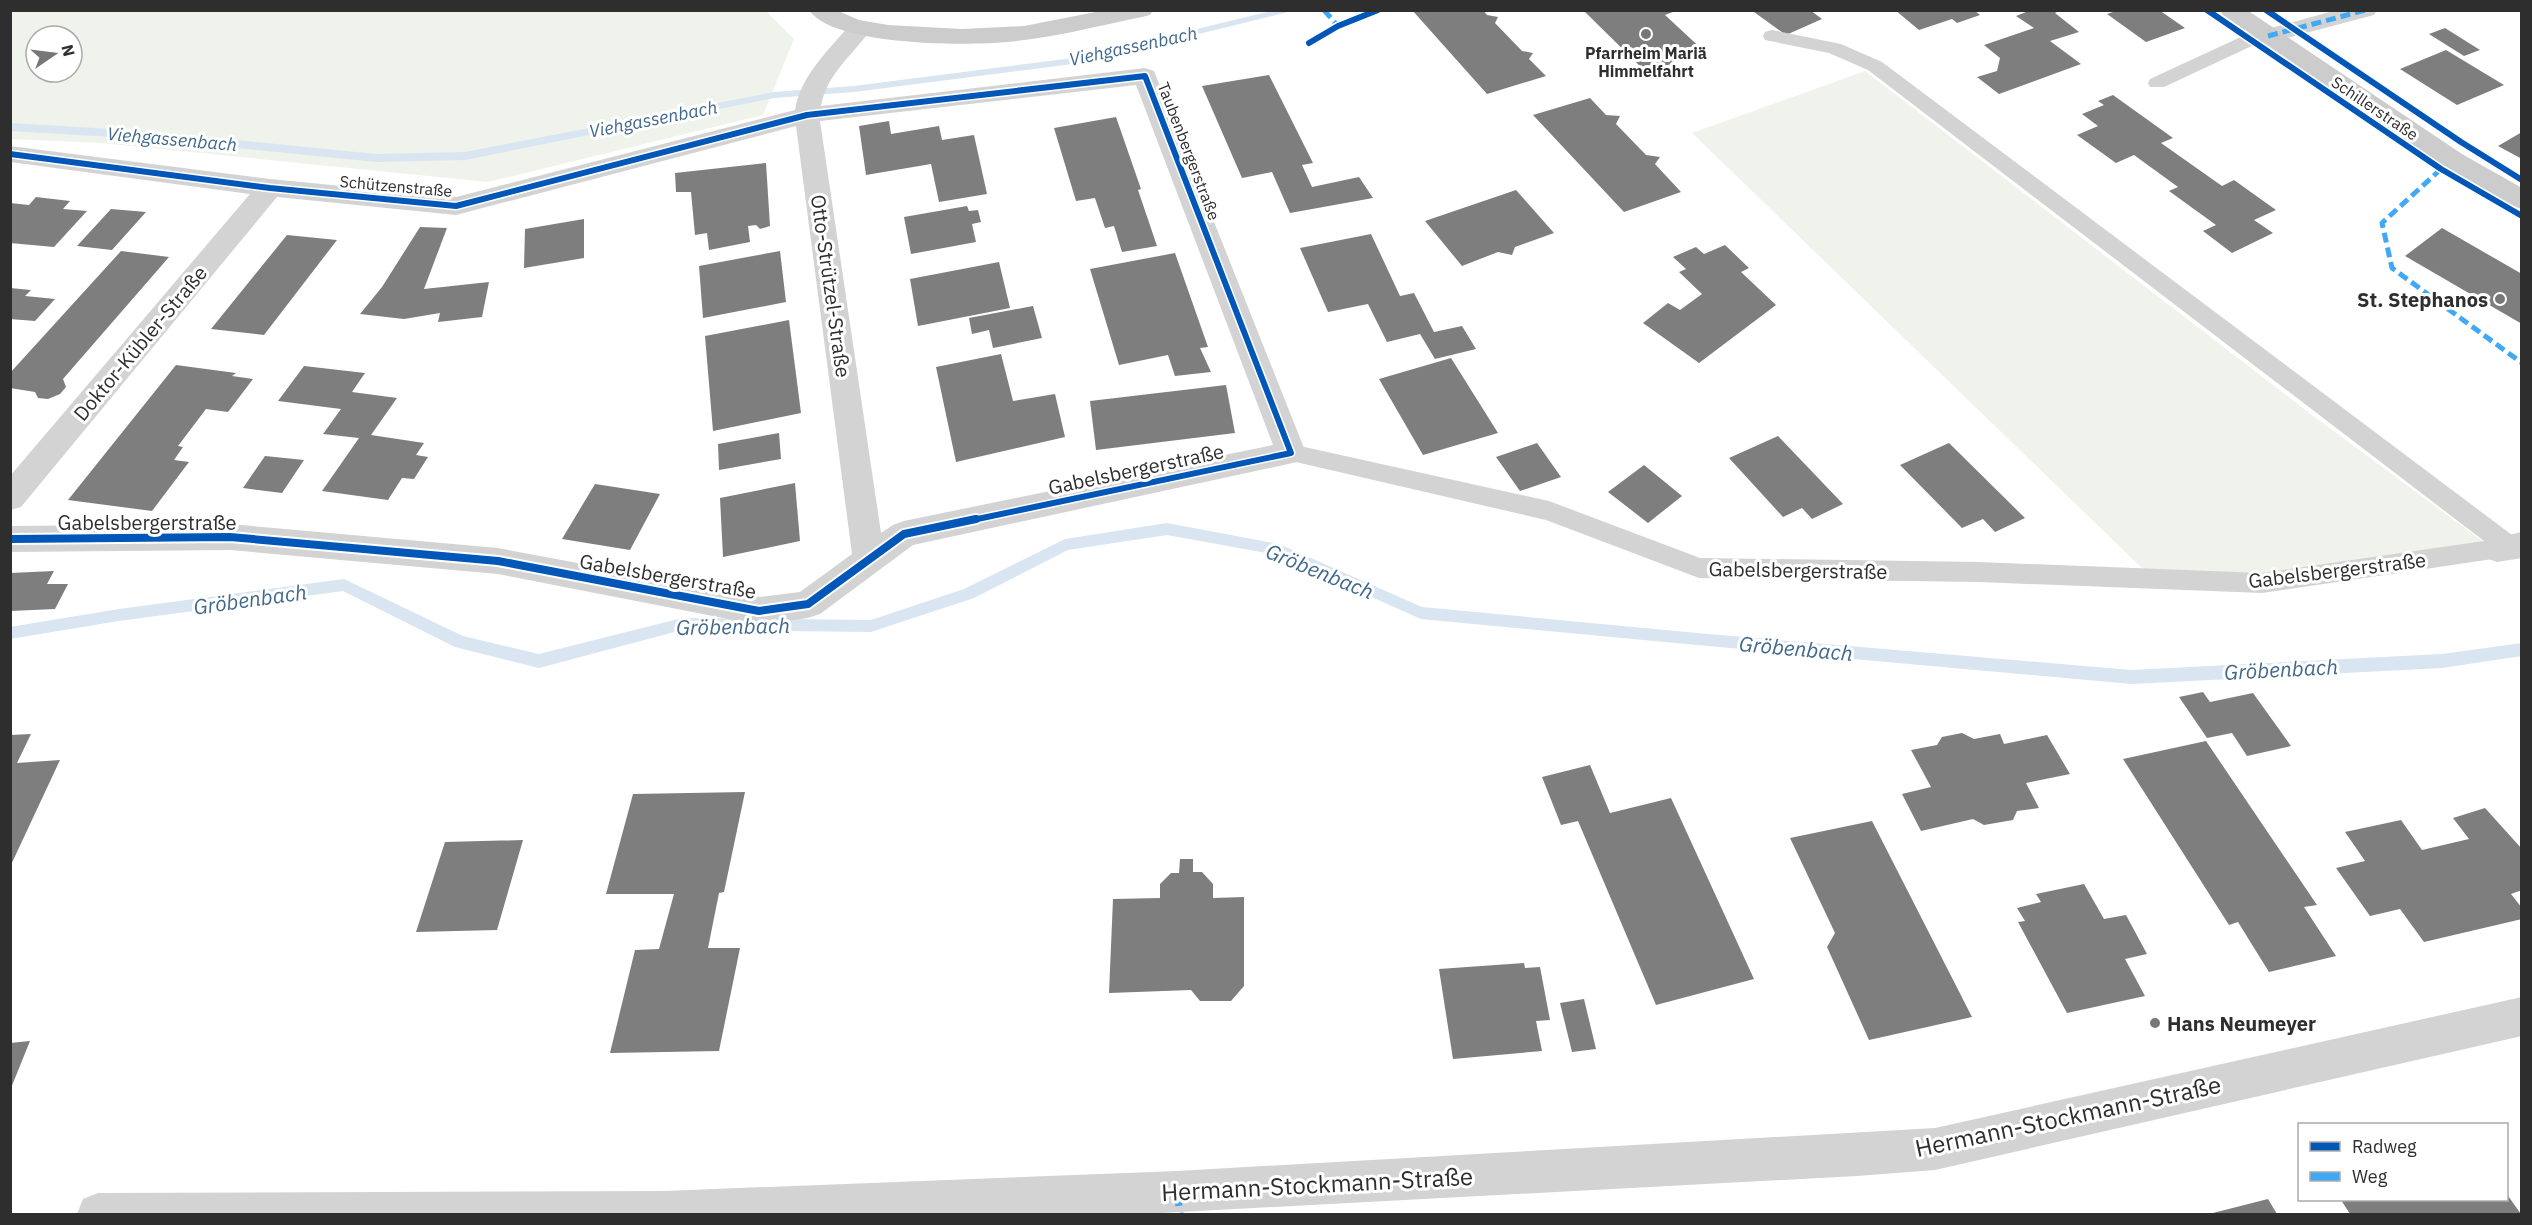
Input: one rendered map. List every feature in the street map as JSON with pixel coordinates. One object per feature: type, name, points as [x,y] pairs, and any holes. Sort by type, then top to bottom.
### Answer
[{"type":"street","points":[[820,10],[829,18],[860,28],[918,35],[1006,35],[1142,10]]},
{"type":"street","name":"Schillerstraße","points":[[2231,10],[2453,160],[2522,200]]},
{"type":"street","points":[[2268,36],[2366,10]]},
{"type":"street","name":"Otto-Strützel-Straße","points":[[860,28],[818,77],[807,109],[869,560]]},
{"type":"street","name":"Taubenbergerstraße","points":[[807,109],[1145,76],[1291,453]]},
{"type":"street","name":"Schützenstraße","points":[[10,154],[270,188],[456,206],[807,109]]},
{"type":"street","name":"Doktor-Kübler-Straße","points":[[10,498],[270,188]]},
{"type":"street","name":"Gabelsbergerstraße","points":[[10,539],[230,537],[498,561],[759,611],[808,604],[904,534],[1291,453]]},
{"type":"street","name":"Hermann-Stockmann-Straße","points":[[98,1215],[664,1212],[1178,1203],[1935,1149],[2522,1016]]},
{"type":"lane","points":[[1772,36],[1834,48],[1875,66],[2510,547]]},
{"type":"lane","points":[[2157,83],[2250,40],[2268,36]]},
{"type":"lane","name":"Gabelsbergerstraße","points":[[1291,453],[1549,511],[1699,568],[1979,572],[2262,583],[2510,547]]},
{"type":"shaded area","points":[[11,11],[766,11],[794,39],[763,115],[488,182],[101,143],[11,139]]},
{"type":"shaded area","points":[[1865,71],[2312,415],[2485,543],[2262,576],[2146,572],[1692,133]]},
{"type":"building","points":[[1412,10],[1483,10],[1487,15],[1498,17],[1495,23],[1522,51],[1533,53],[1529,59],[1546,76],[1487,94]]},
{"type":"building","name":"Pfarrheim Mariä Himmelfahrt","points":[[1583,10],[1678,10],[1665,15],[1706,53],[1646,72]]},
{"type":"building","points":[[1758,10],[1810,10],[1822,19],[1786,35],[1754,12]]},
{"type":"building","points":[[1895,10],[1974,10],[1980,15],[1957,23],[1952,19],[1919,30]]},
{"type":"building","points":[[2031,10],[2061,10],[2055,13],[2079,32],[2050,41],[2081,64],[1999,94],[1977,77],[1997,71],[2000,58],[1984,45],[2034,28],[2016,16]]},
{"type":"building","points":[[2119,10],[2159,10],[2185,28],[2146,42],[2107,14]]},
{"type":"building","points":[[2445,28],[2480,50],[2464,56],[2429,34]]},
{"type":"building","points":[[2446,50],[2504,85],[2457,105],[2400,69]]},
{"type":"building","points":[[1269,75],[1313,163],[1302,165],[1312,187],[1359,177],[1373,198],[1290,213],[1272,172],[1242,178],[1202,86]]},
{"type":"building","points":[[2113,95],[2173,138],[2161,143],[2222,186],[2234,180],[2276,210],[2254,220],[2273,233],[2232,253],[2203,231],[2216,225],[2169,191],[2178,187],[2134,155],[2116,163],[2077,135],[2098,126],[2082,114],[2104,105],[2098,101]]},
{"type":"building","points":[[1590,98],[1606,115],[1620,116],[1616,124],[1646,155],[1660,157],[1655,164],[1681,192],[1624,212],[1533,115]]},
{"type":"building","points":[[1116,117],[1141,189],[1138,190],[1157,246],[1122,252],[1114,226],[1105,228],[1095,198],[1076,201],[1054,128]]},
{"type":"building","points":[[889,121],[891,134],[939,126],[942,140],[974,135],[987,194],[939,202],[931,164],[866,175],[859,126]]},
{"type":"building","points":[[2522,132],[2522,159],[2498,146]]},
{"type":"building","points":[[766,163],[770,226],[760,229],[756,225],[748,226],[750,242],[709,250],[707,233],[695,235],[691,192],[676,192],[675,173]]},
{"type":"building","points":[[1516,190],[1554,233],[1515,247],[1512,255],[1498,252],[1462,266],[1425,221]]},
{"type":"building","points":[[36,197],[70,201],[63,209],[87,211],[54,247],[10,243],[10,203],[29,205]]},
{"type":"building","points":[[967,206],[969,211],[978,210],[981,222],[972,224],[976,242],[911,254],[904,217]]},
{"type":"building","points":[[111,209],[146,212],[112,250],[77,246]]},
{"type":"building","points":[[584,219],[584,258],[524,268],[525,229]]},
{"type":"building","points":[[420,227],[447,228],[424,289],[489,282],[482,317],[438,322],[440,313],[404,319],[360,314],[382,287]]},
{"type":"building","name":"St. Stephanos","points":[[2442,228],[2522,274],[2522,324],[2405,256]]},
{"type":"building","points":[[1371,234],[1400,296],[1414,293],[1434,332],[1462,326],[1476,349],[1435,359],[1420,334],[1387,342],[1368,304],[1328,312],[1300,248]]},
{"type":"building","points":[[287,235],[337,240],[264,335],[211,329]]},
{"type":"building","points":[[1725,245],[1749,268],[1741,272],[1776,305],[1699,363],[1643,323],[1668,303],[1680,310],[1702,294],[1679,272],[1686,269],[1673,257],[1696,247],[1704,254]]},
{"type":"building","points":[[121,251],[169,257],[63,379],[66,387],[60,394],[48,399],[38,398],[35,392],[10,388],[10,373]]},
{"type":"building","points":[[780,251],[786,302],[703,318],[699,266]]},
{"type":"building","points":[[1175,253],[1208,347],[1200,348],[1211,372],[1175,376],[1168,355],[1119,365],[1090,269]]},
{"type":"building","points":[[999,262],[1010,308],[918,326],[910,279]]},
{"type":"building","points":[[10,288],[31,290],[25,296],[55,299],[35,321],[10,319]]},
{"type":"building","points":[[1033,306],[1042,338],[993,348],[989,330],[972,334],[969,318]]},
{"type":"building","points":[[789,320],[801,413],[713,431],[705,336]]},
{"type":"building","points":[[1001,354],[1013,401],[1055,394],[1065,437],[956,462],[936,367]]},
{"type":"building","points":[[1451,358],[1498,433],[1423,455],[1379,379]]},
{"type":"building","points":[[176,365],[236,373],[232,376],[253,379],[228,412],[206,409],[178,446],[183,447],[174,460],[189,462],[152,511],[68,500]]},
{"type":"building","points":[[304,366],[365,373],[352,392],[397,398],[371,435],[424,443],[416,455],[428,457],[414,479],[402,478],[388,500],[322,491],[359,438],[323,434],[341,409],[278,401]]},
{"type":"building","points":[[1226,385],[1235,433],[1096,450],[1090,401]]},
{"type":"building","points":[[779,433],[781,459],[719,470],[718,444]]},
{"type":"building","points":[[1778,436],[1843,504],[1812,519],[1802,508],[1783,517],[1729,458]]},
{"type":"building","points":[[1537,443],[1561,477],[1520,491],[1496,457]]},
{"type":"building","points":[[1949,443],[2025,518],[1995,532],[1983,519],[1962,528],[1900,465]]},
{"type":"building","points":[[265,456],[304,460],[282,493],[243,488]]},
{"type":"building","points":[[1644,465],[1682,496],[1648,523],[1608,492]]},
{"type":"building","points":[[795,483],[800,541],[723,557],[720,498]]},
{"type":"building","points":[[595,484],[660,494],[630,550],[562,539]]},
{"type":"building","points":[[54,571],[47,584],[68,584],[55,609],[10,611],[10,573]]},
{"type":"building","points":[[2203,692],[2210,702],[2253,693],[2291,746],[2247,756],[2232,733],[2207,738],[2179,697]]},
{"type":"building","points":[[1962,733],[1974,739],[2000,734],[2004,744],[2047,735],[2070,774],[2026,783],[2039,808],[2017,811],[2013,820],[1984,825],[1973,819],[1921,831],[1902,794],[1931,787],[1911,750],[1937,745],[1942,737]]},
{"type":"building","points":[[31,734],[17,763],[60,760],[10,867],[10,735]]},
{"type":"building","points":[[2206,741],[2317,905],[2304,907],[2336,956],[2269,972],[2238,922],[2229,925],[2123,759]]},
{"type":"building","points":[[1590,765],[1610,813],[1671,798],[1754,979],[1656,1005],[1578,821],[1561,825],[1542,777]]},
{"type":"building","points":[[745,792],[724,892],[719,893],[708,948],[740,948],[719,1051],[610,1053],[635,950],[659,949],[674,894],[606,894],[633,794]]},
{"type":"building","points":[[2485,808],[2522,849],[2522,890],[2511,894],[2522,908],[2522,919],[2424,942],[2400,909],[2370,916],[2336,868],[2365,861],[2345,832],[2401,820],[2422,850],[2469,839],[2453,818]]},
{"type":"building","points":[[1872,821],[1972,1017],[1869,1040],[1827,947],[1835,933],[1790,838]]},
{"type":"building","points":[[523,840],[497,930],[416,932],[445,842]]},
{"type":"building","points":[[1180,859],[1193,859],[1193,872],[1202,872],[1213,884],[1213,898],[1244,897],[1244,986],[1231,1001],[1200,1001],[1191,990],[1109,993],[1113,899],[1160,898],[1160,884],[1171,873],[1179,873]]},
{"type":"building","points":[[2084,884],[2104,919],[2126,915],[2147,954],[2125,959],[2145,996],[2067,1013],[2018,922],[2025,921],[2017,908],[2041,902],[2036,894]]},
{"type":"building","points":[[1524,963],[1525,968],[1540,967],[1550,1020],[1536,1021],[1542,1051],[1453,1059],[1439,969]]},
{"type":"building","points":[[1584,999],[1596,1049],[1572,1052],[1560,1003]]},
{"type":"building","points":[[30,1041],[11,1088],[10,1088],[10,1043]]},
{"type":"building","points":[[2508,1196],[2521,1214],[2350,1214],[2342,1201],[2508,1201]]},
{"type":"building","points":[[2268,1199],[2277,1214],[2209,1214]]},
{"type":"waterway","name":"Viehgassenbach","points":[[10,127],[146,135],[376,158],[465,156],[774,95],[854,89],[1081,60],[1291,10]]},
{"type":"waterway","name":"Gröbenbach","points":[[10,633],[119,615],[344,585],[460,642],[539,661],[682,624],[871,626],[969,594],[1065,545],[1167,529],[1279,550],[1421,613],[1697,639],[2132,677],[2442,661],[2522,649]]},
{"type":"marked path","points":[[1324,10],[1338,26],[1335,28]]},
{"type":"marked path","points":[[2268,36],[2366,10]]},
{"type":"marked path","points":[[2441,169],[2382,223],[2392,268],[2522,363]]},
{"type":"marked path","points":[[1177,1192],[1180,1214]]},
{"type":"cycle path","points":[[1309,43],[1338,26],[1378,10]]},
{"type":"cycle path","points":[[2207,10],[2441,169],[2522,216]]},
{"type":"cycle path","points":[[2266,10],[2461,142],[2522,180]]},
{"type":"cycle path","points":[[10,154],[270,188],[456,206],[807,115],[1145,76],[1291,453],[904,534],[808,604],[759,611],[498,561],[230,537],[10,539]]},
{"type":"place","name":"Pfarrheim Mariä Himmelfahrt","points":[[1646,34]]},
{"type":"place","name":"St. Stephanos","points":[[2500,299]]},
{"type":"place","name":"Hans Neumeyer","points":[[2155,1023]]}]
